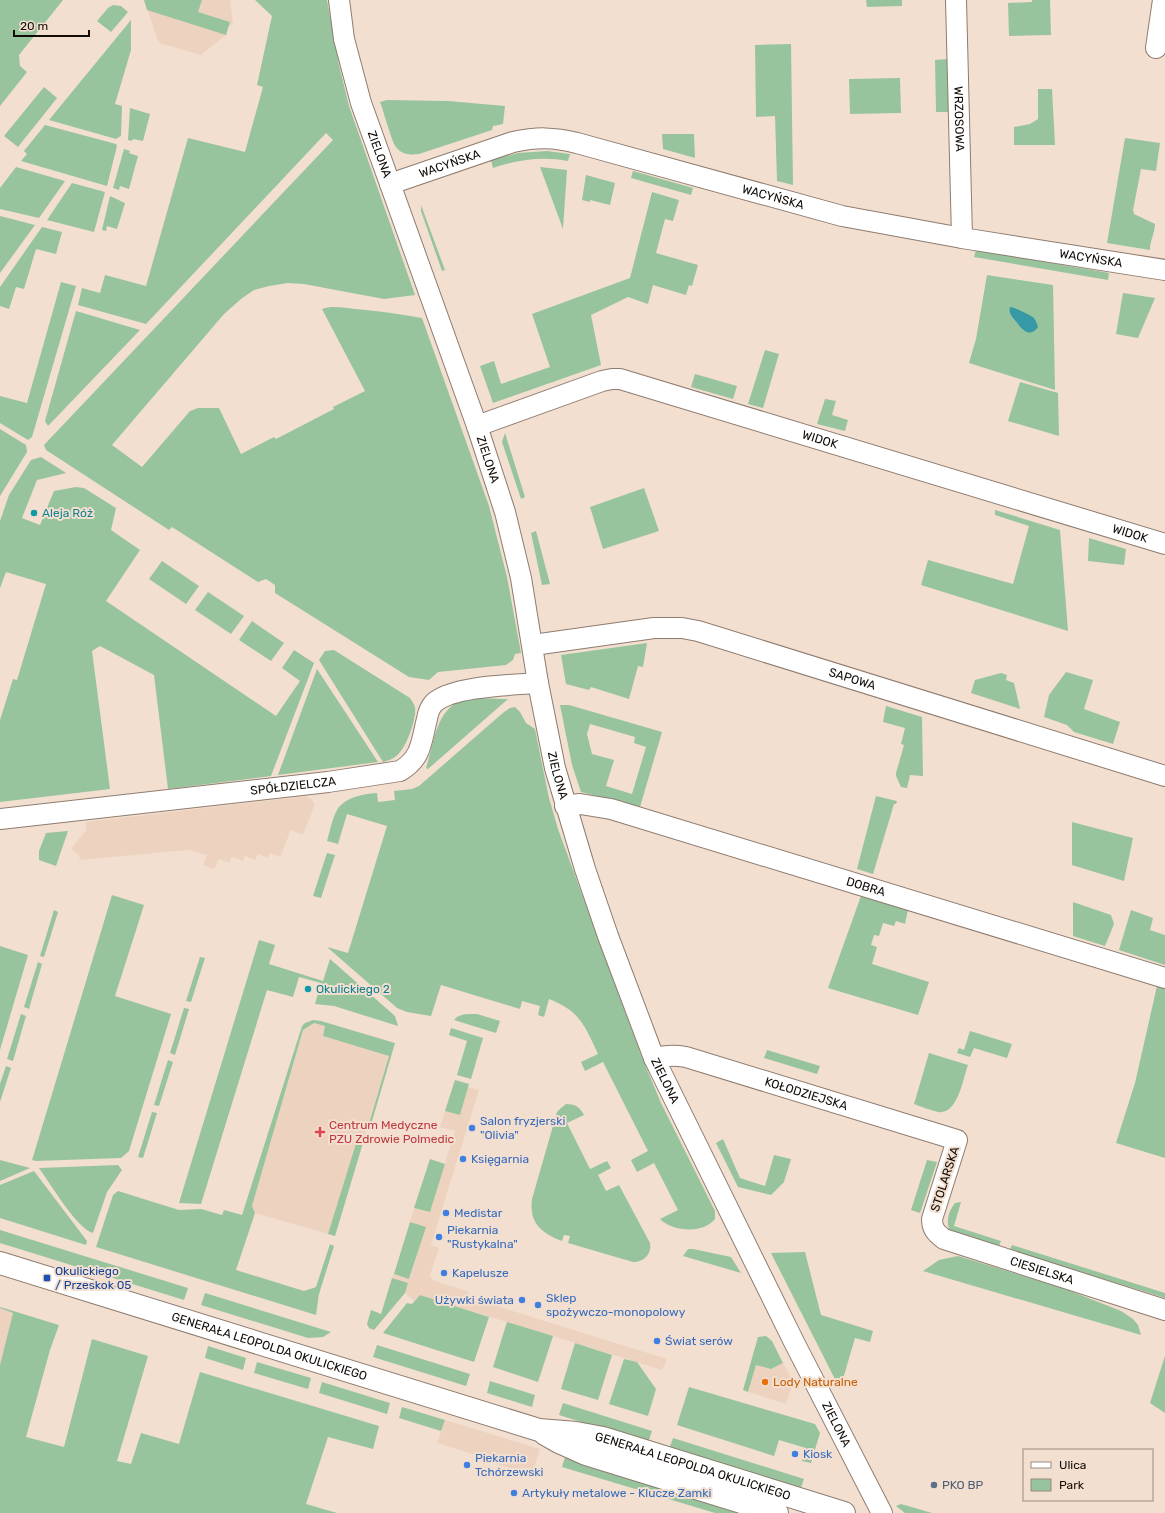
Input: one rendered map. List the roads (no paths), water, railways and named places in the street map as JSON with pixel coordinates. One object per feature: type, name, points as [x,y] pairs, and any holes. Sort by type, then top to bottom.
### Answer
[{"type":"main road","name":"GENERAŁA LEOPOLDA OKULICKIEGO","points":[[0,1263],[539,1430],[576,1433],[603,1438],[844,1513]]},
{"type":"main road","name":"GENERAŁA LEOPOLDA OKULICKIEGO","points":[[539,1430],[559,1442],[586,1454],[777,1513]]},
{"type":"street","name":"ZIELONA","points":[[339,0],[344,39],[361,103],[477,426],[505,512],[521,578],[538,683],[555,768],[584,869],[654,1058],[795,1344],[882,1513]]},
{"type":"street","name":"WRZOSOWA","points":[[956,0],[962,238]]},
{"type":"street","points":[[1156,48],[1163,0]]},
{"type":"street","name":"WACYŃSKA","points":[[390,184],[513,142],[531,138],[547,137],[577,143],[842,216],[962,238],[1165,270]]},
{"type":"street","name":"WIDOK","points":[[477,426],[602,381],[612,378],[620,378],[1165,544]]},
{"type":"street","name":"SAPOWA","points":[[533,645],[654,628],[682,628],[713,636],[1165,776]]},
{"type":"street","name":"SPÓŁDZIELCZA","points":[[0,819],[328,782],[400,771],[409,766],[415,759],[429,710],[434,703],[454,692],[538,683]]},
{"type":"street","name":"DOBRA","points":[[565,806],[580,804],[611,809],[1165,978]]},
{"type":"street","name":"KOŁODZIEJSKA","points":[[654,1058],[665,1055],[686,1057],[958,1140]]},
{"type":"street","name":"STOLARSKA","points":[[932,1219],[958,1140]]},
{"type":"street","name":"CIESIELSKA","points":[[932,1219],[933,1229],[944,1239],[1165,1310]]},
{"type":"water","points":[[1010,307],[1022,311],[1034,318],[1038,327],[1030,333],[1025,331],[1012,316]]},
{"type":"place","name":"Aleja Róż","points":[[34,513]]},
{"type":"place","name":"Okulickiego 2","points":[[308,989]]},
{"type":"place","name":"Salon fryzjerski \"Olivia\"","points":[[472,1128]]},
{"type":"place","name":"Centrum Medyczne PZU Zdrowie Polmedic","points":[[320,1132]]},
{"type":"place","name":"Księgarnia","points":[[463,1159]]},
{"type":"place","name":"Medistar","points":[[446,1213]]},
{"type":"place","name":"Piekarnia \"Rustykalna\"","points":[[439,1237]]},
{"type":"place","name":"Kapelusze","points":[[444,1273]]},
{"type":"place","name":"Okulickiego / Przeskok 05","points":[[47,1278]]},
{"type":"place","name":"Używki świata","points":[[522,1300]]},
{"type":"place","name":"Sklep spożywczo-monopolowy","points":[[538,1305]]},
{"type":"place","name":"Świat serów","points":[[657,1341]]},
{"type":"place","name":"Lody Naturalne","points":[[765,1382]]},
{"type":"place","name":"Kiosk","points":[[795,1454]]},
{"type":"place","name":"Piekarnia Tchórzewski","points":[[467,1465]]},
{"type":"place","name":"PKO BP","points":[[934,1485]]},
{"type":"place","name":"Artykuły metalowe - Klucze Zamki","points":[[514,1493]]}]
